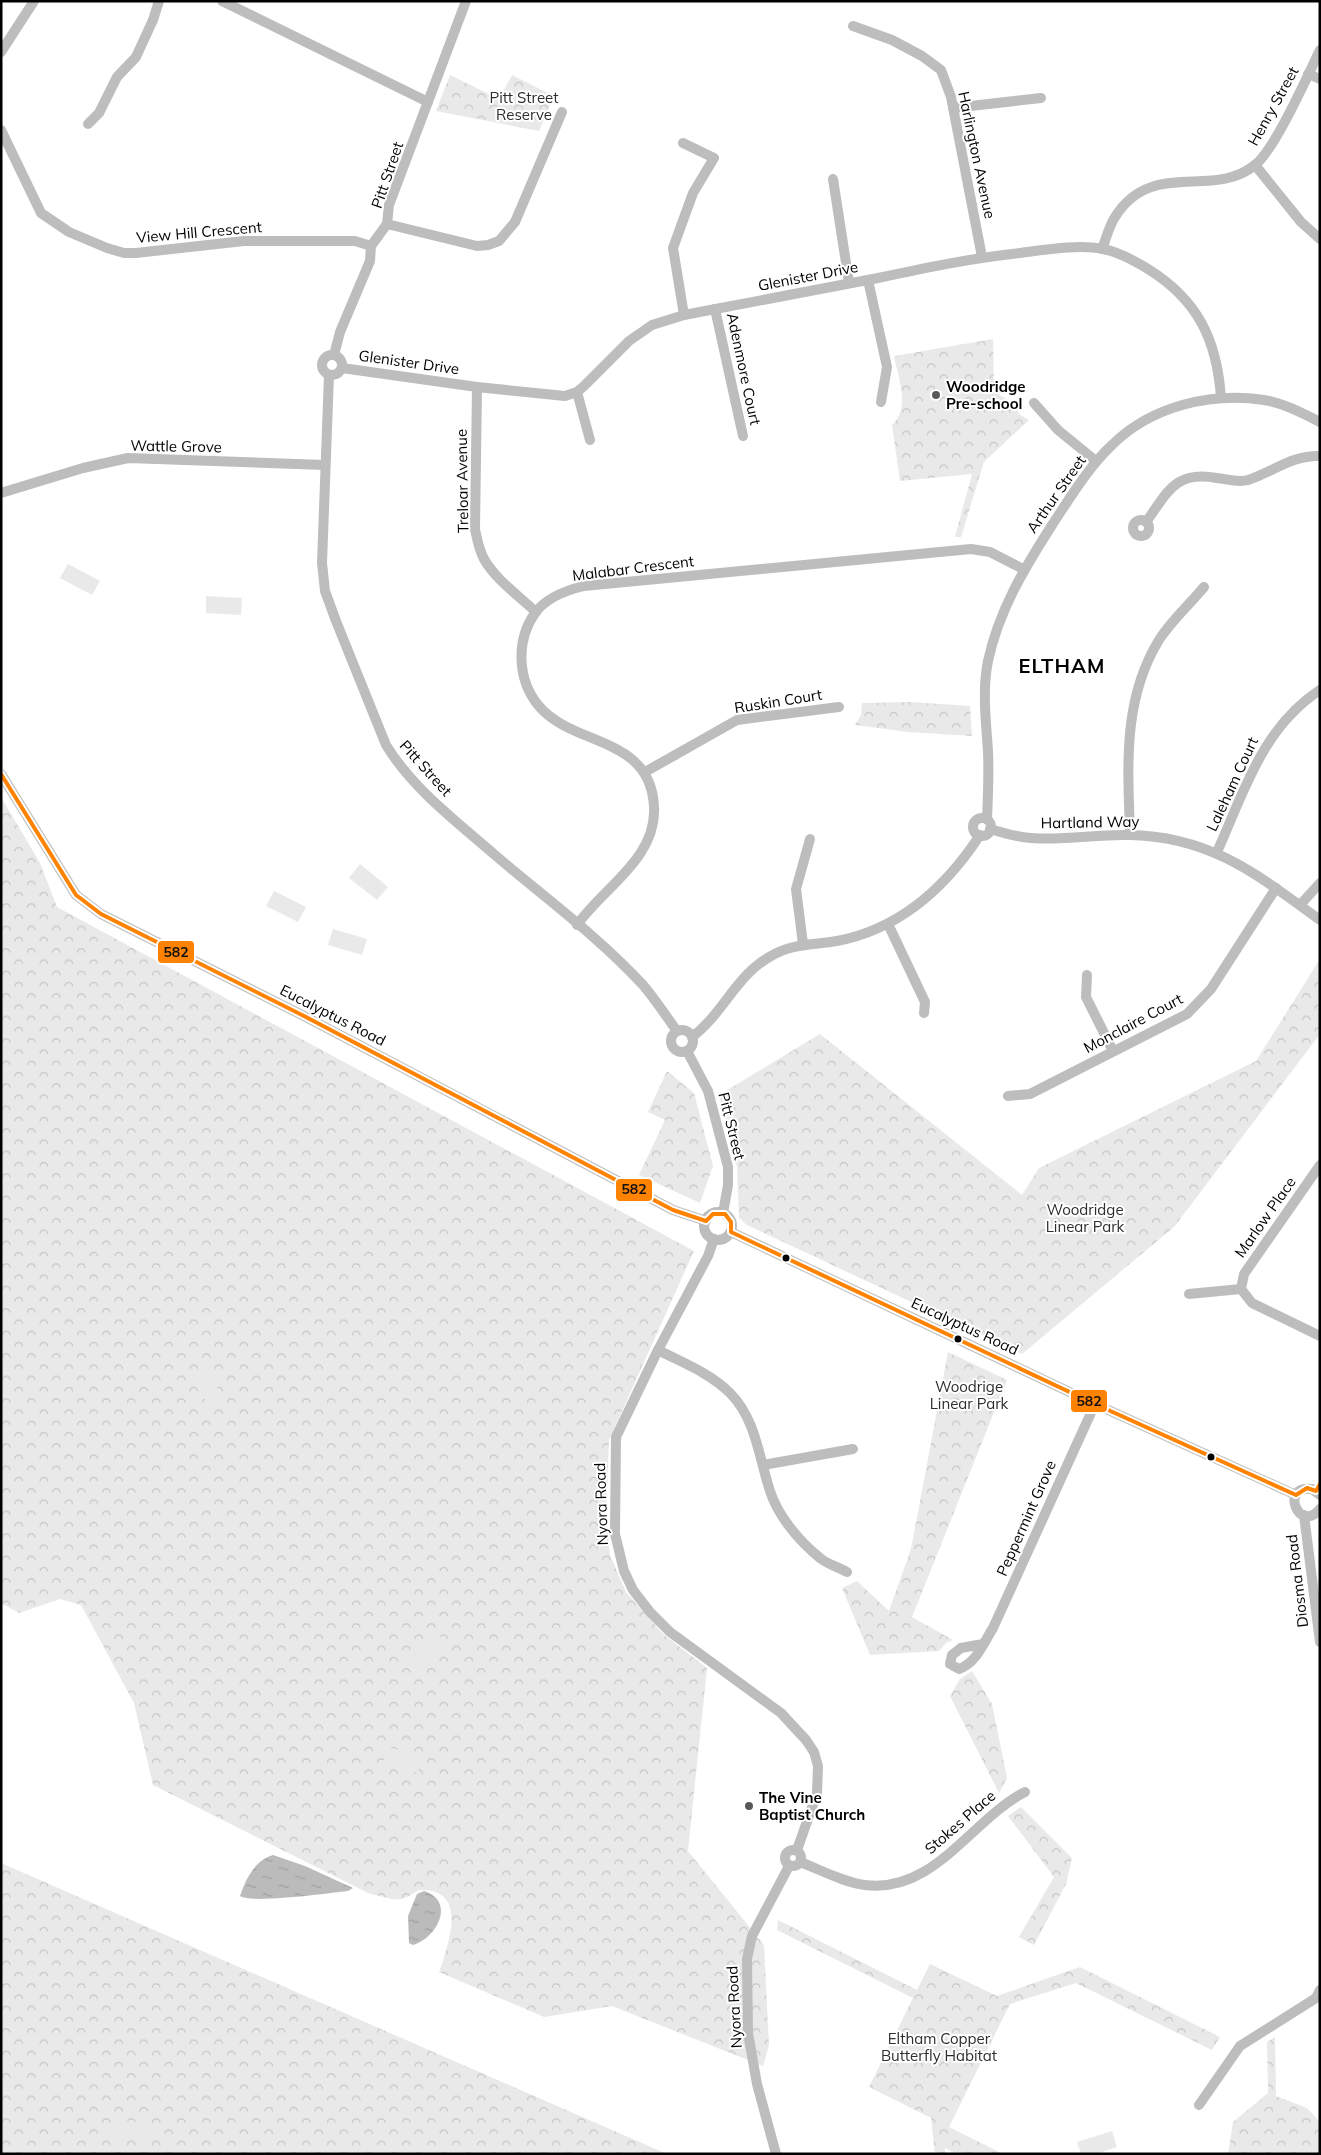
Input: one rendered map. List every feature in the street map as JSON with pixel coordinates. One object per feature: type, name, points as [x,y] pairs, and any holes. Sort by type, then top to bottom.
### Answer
[{"type":"street","points":[[1,52],[34,1]]},
{"type":"street","points":[[88,124],[99,113],[117,77],[136,57],[153,20],[159,1]]},
{"type":"street","points":[[222,1],[428,102]]},
{"type":"street","name":"Pitt Street","points":[[334,355],[340,332],[370,261],[371,246],[387,224],[389,206],[466,1]]},
{"type":"street","name":"Harlington Avenue","points":[[853,26],[892,40],[922,56],[941,70],[953,108],[982,257]]},
{"type":"street","name":"Henry Street","points":[[1102,249],[1114,218],[1125,204],[1138,194],[1154,186],[1174,181],[1219,181],[1240,174],[1255,165],[1269,149],[1320,50]]},
{"type":"street","points":[[1308,74],[1320,79]]},
{"type":"street","points":[[953,108],[1041,98]]},
{"type":"street","points":[[387,224],[477,246],[499,241],[515,222],[562,112]]},
{"type":"street","name":"View Hill Crescent","points":[[1,130],[41,213],[69,232],[115,251],[136,253],[244,241],[355,241],[371,246]]},
{"type":"street","points":[[683,143],[714,158],[693,192],[673,248],[684,315]]},
{"type":"street","points":[[1255,165],[1301,222],[1320,239]]},
{"type":"street","points":[[833,179],[849,282]]},
{"type":"street","name":"Glenister Drive","points":[[342,368],[554,396],[577,392],[637,336],[652,325],[684,315],[982,257],[1062,249],[1102,249],[1140,264],[1165,280],[1186,298],[1201,319],[1212,346],[1219,374],[1221,398]]},
{"type":"street","points":[[868,280],[886,367],[881,402]]},
{"type":"street","name":"Adenmore Court","points":[[715,309],[743,436]]},
{"type":"street","points":[[334,355],[341,360],[342,368],[337,374],[329,376],[323,371],[322,363],[326,356],[334,355]]},
{"type":"street","name":"Pitt Street","points":[[329,376],[330,395],[325,465],[322,563],[325,591],[386,745],[397,762],[415,783],[577,925],[643,986],[677,1031]]},
{"type":"street","name":"Treloar Avenue","points":[[477,387],[475,529],[478,543],[484,559],[492,570],[536,612]]},
{"type":"street","points":[[577,392],[590,440]]},
{"type":"street","name":"Arthur Street","points":[[978,834],[973,826],[985,822],[988,778],[984,691],[988,662],[999,620],[1023,569],[1096,461],[1113,443],[1152,416],[1175,407],[1221,398],[1264,400],[1284,405],[1320,422]]},
{"type":"street","points":[[1034,403],[1058,430],[1096,461]]},
{"type":"street","points":[[1146,522],[1169,491],[1178,482],[1190,476],[1203,475],[1242,481],[1304,456],[1320,456]]},
{"type":"street","name":"Wattle Grove","points":[[1,493],[83,468],[128,458],[325,465]]},
{"type":"street","name":"Malabar Crescent","points":[[645,772],[622,753],[557,720],[538,705],[528,689],[522,671],[521,650],[526,631],[536,612],[568,590],[584,586],[971,549],[990,552],[1023,569]]},
{"type":"street","points":[[1130,834],[1128,750],[1130,723],[1138,686],[1160,640],[1204,587]]},
{"type":"street","name":"Laleham Court","points":[[1217,852],[1274,731],[1291,712],[1320,690]]},
{"type":"street","name":"Ruskin Court","points":[[645,772],[737,720],[839,707]]},
{"type":"street","points":[[577,925],[642,852],[649,837],[654,807],[645,772]]},
{"type":"street","name":"Eucalyptus Road","points":[[1,774],[76,894],[101,914],[304,1016],[673,1210],[706,1221]]},
{"type":"street","points":[[692,1037],[707,1025],[743,977],[755,965],[785,948],[862,935],[888,924],[932,893],[952,875],[978,834],[986,834],[985,822]]},
{"type":"street","name":"Hartland Way","points":[[985,822],[1030,838],[1130,834],[1175,840],[1217,852],[1276,888],[1320,920]]},
{"type":"street","points":[[803,944],[796,889],[810,840]]},
{"type":"street","points":[[1300,906],[1320,883]]},
{"type":"street","name":"Monclaire Court","points":[[1008,1096],[1030,1094],[1187,1014],[1200,1003],[1211,989],[1276,888]]},
{"type":"street","points":[[888,924],[925,1002],[924,1012]]},
{"type":"street","points":[[1087,975],[1086,997],[1113,1051]]},
{"type":"street","points":[[686,1030],[692,1037],[692,1045],[687,1051],[678,1052],[672,1046],[671,1037],[677,1031],[686,1030]]},
{"type":"street","name":"Pitt Street","points":[[687,1051],[708,1091],[728,1167],[728,1185],[723,1213]]},
{"type":"street","name":"Marlow Place","points":[[1241,1289],[1244,1274],[1320,1165]]},
{"type":"street","points":[[723,1213],[730,1220],[731,1232],[724,1239],[714,1239],[706,1232],[706,1221],[713,1214],[723,1213]]},
{"type":"street","name":"Eucalyptus Road","points":[[731,1232],[1094,1404],[1296,1495]]},
{"type":"street","name":"Nyora Road","points":[[714,1239],[708,1256],[658,1350],[616,1437],[614,1516],[618,1552],[633,1590],[670,1632],[781,1713],[806,1740],[818,1766],[819,1781],[814,1804],[797,1850]]},
{"type":"street","points":[[1189,1294],[1241,1289],[1252,1303],[1320,1336]]},
{"type":"street","points":[[658,1350],[706,1374],[731,1394],[747,1418],[763,1465],[770,1493],[797,1536],[821,1559],[847,1572]]},
{"type":"street","name":"Peppermint Grove","points":[[983,1644],[993,1628],[1094,1404]]},
{"type":"street","points":[[763,1465],[853,1449]]},
{"type":"street","points":[[1296,1495],[1307,1488],[1319,1490]]},
{"type":"street","name":"Diosma Road","points":[[1296,1495],[1295,1507],[1304,1515],[1320,1642]]},
{"type":"street","points":[[1304,1515],[1312,1515],[1320,1509]]},
{"type":"street","name":"Stokes Place","points":[[800,1862],[866,1885],[910,1879],[938,1863],[1008,1800],[1025,1792]]},
{"type":"street","points":[[789,1850],[797,1850],[800,1854],[800,1862],[796,1866],[789,1866],[785,1862],[785,1854],[789,1850]]},
{"type":"street","name":"Nyora Road","points":[[776,2154],[757,2084],[748,2033],[747,1959],[752,1936],[789,1866]]},
{"type":"street","points":[[1199,2105],[1240,2046],[1318,1997]]},
{"type":"green space","name":"Pitt Street Reserve","points":[[450,75],[499,99],[512,75],[554,96],[539,131],[436,111]]},
{"type":"green space","points":[[993,339],[994,392],[1014,403],[1019,414],[1029,420],[984,462],[961,537],[955,537],[972,474],[900,481],[892,425],[898,418],[901,410],[902,392],[894,356]]},
{"type":"green space","points":[[68,564],[100,581],[92,595],[60,578]]},
{"type":"green space","points":[[206,596],[242,598],[241,615],[206,613]]},
{"type":"green space","points":[[910,702],[970,706],[972,736],[908,732],[855,725],[861,715],[862,703]]},
{"type":"green space","points":[[1,797],[40,863],[57,907],[694,1251],[609,1440],[606,1518],[610,1555],[626,1592],[663,1634],[707,1668],[688,1851],[764,1945],[769,2045],[763,2066],[612,2006],[544,2017],[439,1972],[447,1948],[452,1921],[446,1899],[437,1892],[422,1890],[398,1899],[370,1894],[153,1785],[134,1703],[81,1605],[60,1599],[19,1613],[1,1603]]},
{"type":"green space","points":[[360,864],[388,887],[377,900],[349,878]]},
{"type":"green space","points":[[274,891],[306,907],[298,922],[266,906]]},
{"type":"green space","points":[[333,929],[367,939],[362,955],[328,945]]},
{"type":"green space","name":"Woodridge Linear Park","points":[[1320,959],[1320,1034],[1174,1227],[1022,1354],[747,1225],[739,1218],[737,1166],[719,1095],[820,1034],[1022,1195],[1039,1168],[1256,1061]]},
{"type":"green space","points":[[667,1071],[694,1093],[713,1166],[700,1203],[639,1175],[665,1120],[648,1112]]},
{"type":"green space","name":"Woodrige Linear Park","points":[[948,1352],[1007,1380],[912,1617],[953,1640],[946,1643],[939,1651],[870,1655],[842,1588],[857,1581],[889,1611],[911,1549]]},
{"type":"green space","points":[[206,1371],[226,1400],[212,1410],[192,1380]]},
{"type":"green space","points":[[443,1636],[449,1652],[415,1664],[410,1649]]},
{"type":"green space","points":[[972,1671],[992,1704],[1007,1778],[999,1793],[950,1696],[960,1679]]},
{"type":"green space","points":[[387,1747],[422,1756],[418,1773],[383,1764]]},
{"type":"green space","points":[[1021,1807],[1072,1858],[1066,1884],[1034,1945],[1019,1937],[1054,1877],[1008,1816]]},
{"type":"green space","points":[[1,1863],[667,2154],[1,2154]]},
{"type":"green space","name":"Eltham Copper Butterfly Habitat","points":[[778,1920],[917,1990],[930,1964],[997,1996],[1080,1967],[1220,2037],[1212,2050],[1076,1983],[1010,2004],[949,2127],[1003,2154],[956,2154],[945,2148],[945,2154],[935,2154],[931,2118],[869,2087],[913,1998],[777,1930]]},
{"type":"green space","points":[[1275,2037],[1276,2096],[1307,2108],[1320,2122],[1320,2154],[1228,2154],[1233,2122],[1268,2093],[1267,2042]]},
{"type":"green space","points":[[116,2120],[151,2124],[150,2140],[114,2136]]},
{"type":"green space","points":[[1112,2131],[1117,2147],[1096,2154],[1081,2154],[1077,2142]]},
{"type":"water","points":[[273,1855],[305,1866],[353,1888],[348,1891],[309,1896],[259,1899],[240,1896],[248,1877],[256,1866]]},
{"type":"water","points":[[424,1891],[434,1896],[439,1903],[440,1919],[429,1935],[413,1945],[409,1943],[408,1916],[417,1894]]},
{"type":"transit line","name":"582","points":[[1,774],[76,895],[101,914],[304,1016],[673,1210],[706,1221],[713,1214],[725,1214],[731,1222],[731,1232],[1095,1404],[1296,1495],[1307,1488],[1316,1491],[1320,1484]]},
{"type":"place","name":"Woodridge Pre-school","points":[[936,395]]},
{"type":"place","name":"The Vine Baptist Church","points":[[749,1806]]},
{"type":"district","name":"ELTHAM","points":[[1062,665]]}]
